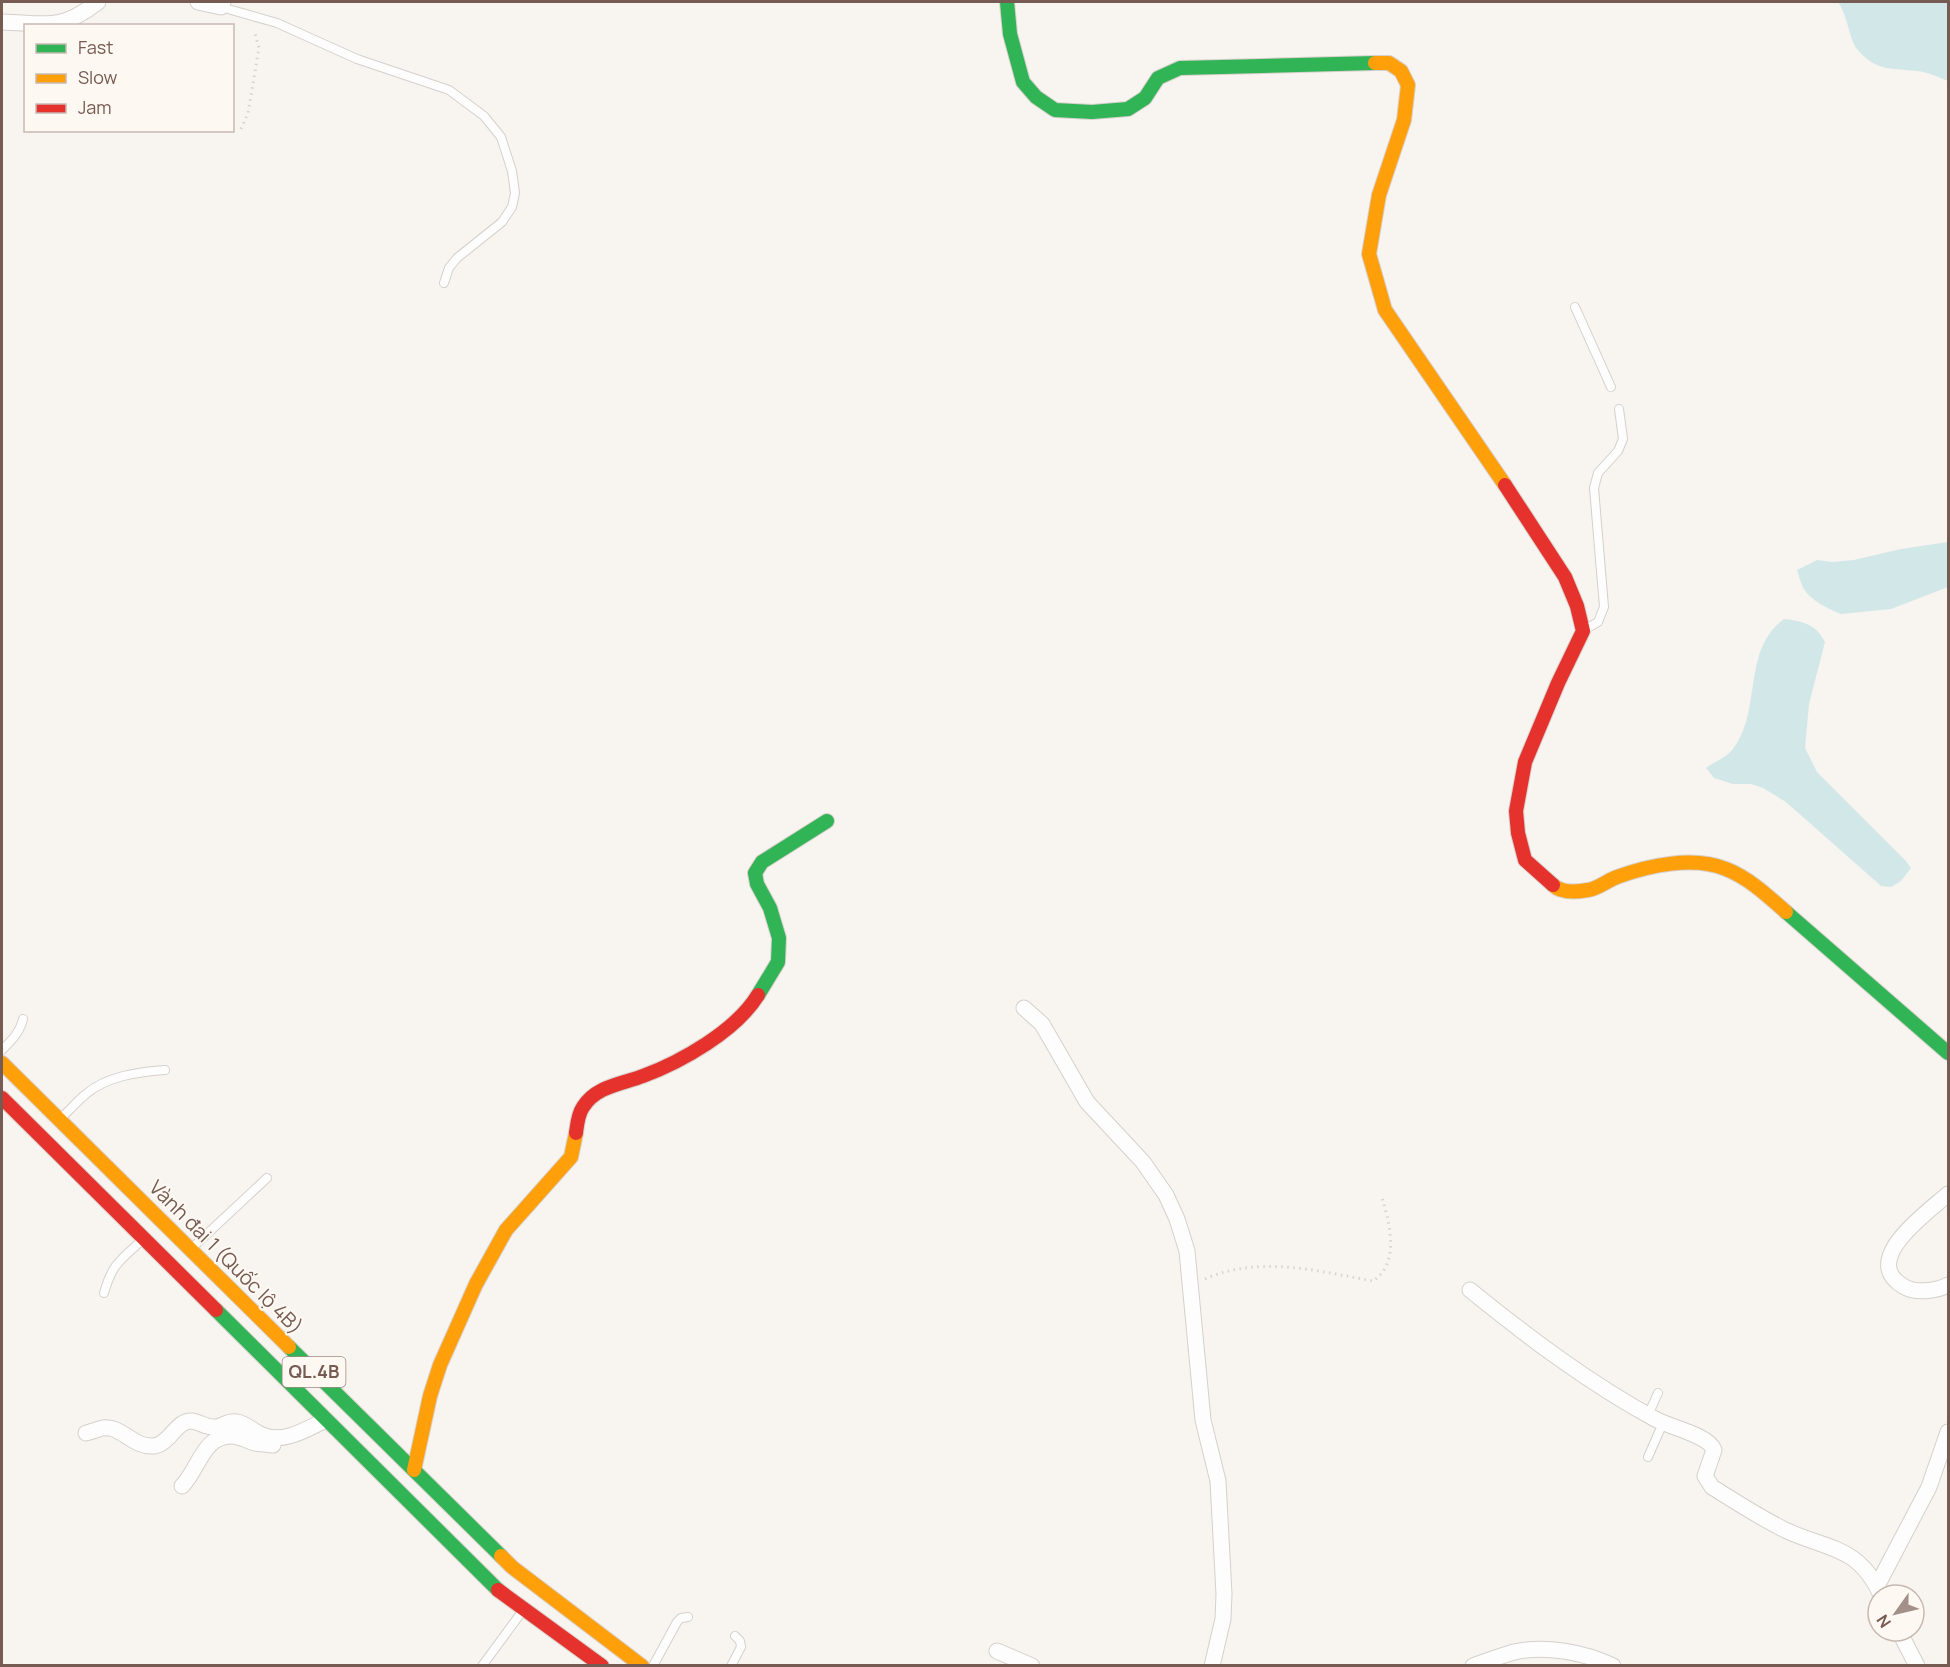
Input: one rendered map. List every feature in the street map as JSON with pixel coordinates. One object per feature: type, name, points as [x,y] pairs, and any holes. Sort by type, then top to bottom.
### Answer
[{"type":"main road","points":[[1007,2],[1010,34],[1023,82],[1035,97],[1055,110],[1092,112],[1128,109],[1145,98],[1158,78],[1180,68],[1389,63],[1401,71],[1408,85],[1404,120],[1379,195],[1369,254],[1384,310],[1480,446],[1565,577],[1577,606],[1583,631],[1558,683],[1525,762],[1516,811],[1518,833],[1525,861],[1556,888],[1569,891],[1591,890],[1616,877],[1643,869],[1689,862],[1726,869],[1756,886],[1948,1053]]},
{"type":"main road","points":[[414,1470],[430,1396],[440,1365],[476,1284],[506,1230],[571,1157],[578,1119],[583,1106],[602,1089],[644,1076],[704,1046],[727,1029],[755,1000],[778,963],[779,938],[770,908],[757,884],[756,873],[762,862],[827,821]]},
{"type":"main road","name":"Vành đai 1 (Quốc lộ 4B)","points":[[2,1063],[512,1567],[532,1598],[602,1665]]},
{"type":"main road","name":"Vành đai 1 (Quốc lộ 4B)","points":[[2,1098],[499,1591],[532,1598],[642,1665]]},
{"type":"street","points":[[55,24],[69,21],[98,2]]},
{"type":"street","points":[[198,2],[222,4]]},
{"type":"street","points":[[2,22],[34,24]]},
{"type":"street","points":[[1024,1008],[1042,1024],[1086,1102],[1143,1162],[1166,1195],[1187,1251],[1203,1420],[1218,1481],[1224,1594],[1223,1619],[1212,1665]]},
{"type":"street","points":[[1948,1194],[1903,1235],[1892,1250],[1888,1264],[1892,1276],[1904,1287],[1921,1291],[1948,1285]]},
{"type":"street","points":[[1470,1290],[1546,1349],[1603,1389],[1663,1423],[1709,1441],[1714,1450],[1706,1476],[1712,1487],[1787,1531],[1839,1549],[1859,1561],[1874,1583]]},
{"type":"street","points":[[86,1433],[105,1427],[119,1431],[133,1442],[155,1446],[164,1442],[182,1424],[192,1421],[215,1428],[233,1421],[248,1425],[263,1436],[277,1438],[329,1423]]},
{"type":"street","points":[[182,1486],[196,1469],[204,1449],[218,1438],[233,1436],[258,1444],[280,1445],[302,1439],[329,1423]]},
{"type":"street","points":[[1883,1583],[1929,1487],[1948,1432]]},
{"type":"street","points":[[1905,1643],[1917,1665]]},
{"type":"street","points":[[1473,1665],[1516,1652],[1541,1650],[1575,1653],[1613,1665]]},
{"type":"street","points":[[997,1651],[1032,1665]]},
{"type":"lane","points":[[222,4],[286,26],[357,59],[448,90],[484,116],[501,137],[512,171],[515,193],[512,207],[502,222],[457,258],[449,268],[444,283]]},
{"type":"lane","points":[[1575,307],[1611,387]]},
{"type":"lane","points":[[1583,631],[1598,622],[1604,607],[1594,488],[1598,473],[1618,451],[1623,439],[1619,409]]},
{"type":"lane","points":[[2,1050],[14,1038],[23,1019]]},
{"type":"lane","points":[[59,1120],[99,1085],[135,1072],[165,1070]]},
{"type":"lane","points":[[190,1250],[267,1178]]},
{"type":"lane","points":[[104,1293],[110,1273],[143,1239]]},
{"type":"lane","points":[[1648,1415],[1658,1393]]},
{"type":"lane","points":[[1648,1457],[1663,1423]]},
{"type":"lane","points":[[482,1665],[532,1598]]},
{"type":"lane","points":[[653,1665],[676,1623],[681,1618],[688,1617]]},
{"type":"lane","points":[[731,1665],[741,1647],[740,1641],[735,1636]]},
{"type":"path","points":[[241,129],[248,113],[259,48],[257,35],[244,13]]},
{"type":"path","points":[[1191,1286],[1221,1272],[1253,1266],[1303,1268],[1373,1281],[1382,1275],[1389,1263],[1389,1223],[1382,1198]]},
{"type":"shaded area","points":[[1838,2],[1948,2],[1948,81],[1925,72],[1885,68],[1871,62],[1854,45]]},
{"type":"shaded area","points":[[1948,542],[1948,587],[1891,609],[1841,614],[1816,601],[1807,593],[1797,570],[1817,560],[1832,562],[1854,560],[1901,549]]},
{"type":"shaded area","points":[[1784,619],[1808,624],[1825,642],[1809,704],[1805,748],[1817,772],[1911,868],[1901,881],[1891,887],[1881,886],[1786,802],[1763,788],[1751,784],[1733,784],[1714,778],[1706,768],[1730,752],[1742,733],[1748,716],[1762,647],[1771,632]]},
{"type":"traffic: fast","points":[[1007,2],[1010,34],[1023,82],[1036,97],[1055,110],[1092,112],[1128,109],[1145,98],[1158,78],[1180,68],[1375,63]]},
{"type":"traffic: fast","points":[[758,995],[778,962],[779,938],[770,908],[757,884],[755,873],[762,862],[827,821]]},
{"type":"traffic: fast","points":[[1786,912],[1948,1053]]},
{"type":"traffic: fast","points":[[216,1310],[498,1590]]},
{"type":"traffic: fast","points":[[289,1347],[501,1556]]},
{"type":"traffic: slow","points":[[1375,63],[1389,63],[1401,71],[1408,85],[1404,120],[1379,195],[1369,254],[1385,310],[1505,485]]},
{"type":"traffic: slow","points":[[1553,885],[1565,891],[1584,891],[1643,869],[1672,864],[1700,863],[1726,869],[1743,877],[1786,912]]},
{"type":"traffic: slow","points":[[2,1063],[289,1347]]},
{"type":"traffic: slow","points":[[414,1470],[430,1396],[440,1365],[476,1284],[506,1230],[571,1157],[576,1133]]},
{"type":"traffic: slow","points":[[501,1556],[512,1567],[642,1666]]},
{"type":"traffic: jam","points":[[1505,485],[1565,577],[1577,606],[1583,631],[1558,683],[1525,762],[1516,811],[1518,833],[1525,860],[1553,885]]},
{"type":"traffic: jam","points":[[576,1133],[581,1110],[595,1094],[658,1070],[707,1044],[736,1021],[758,995]]},
{"type":"traffic: jam","points":[[2,1098],[216,1310]]},
{"type":"traffic: jam","points":[[498,1590],[602,1666]]}]
